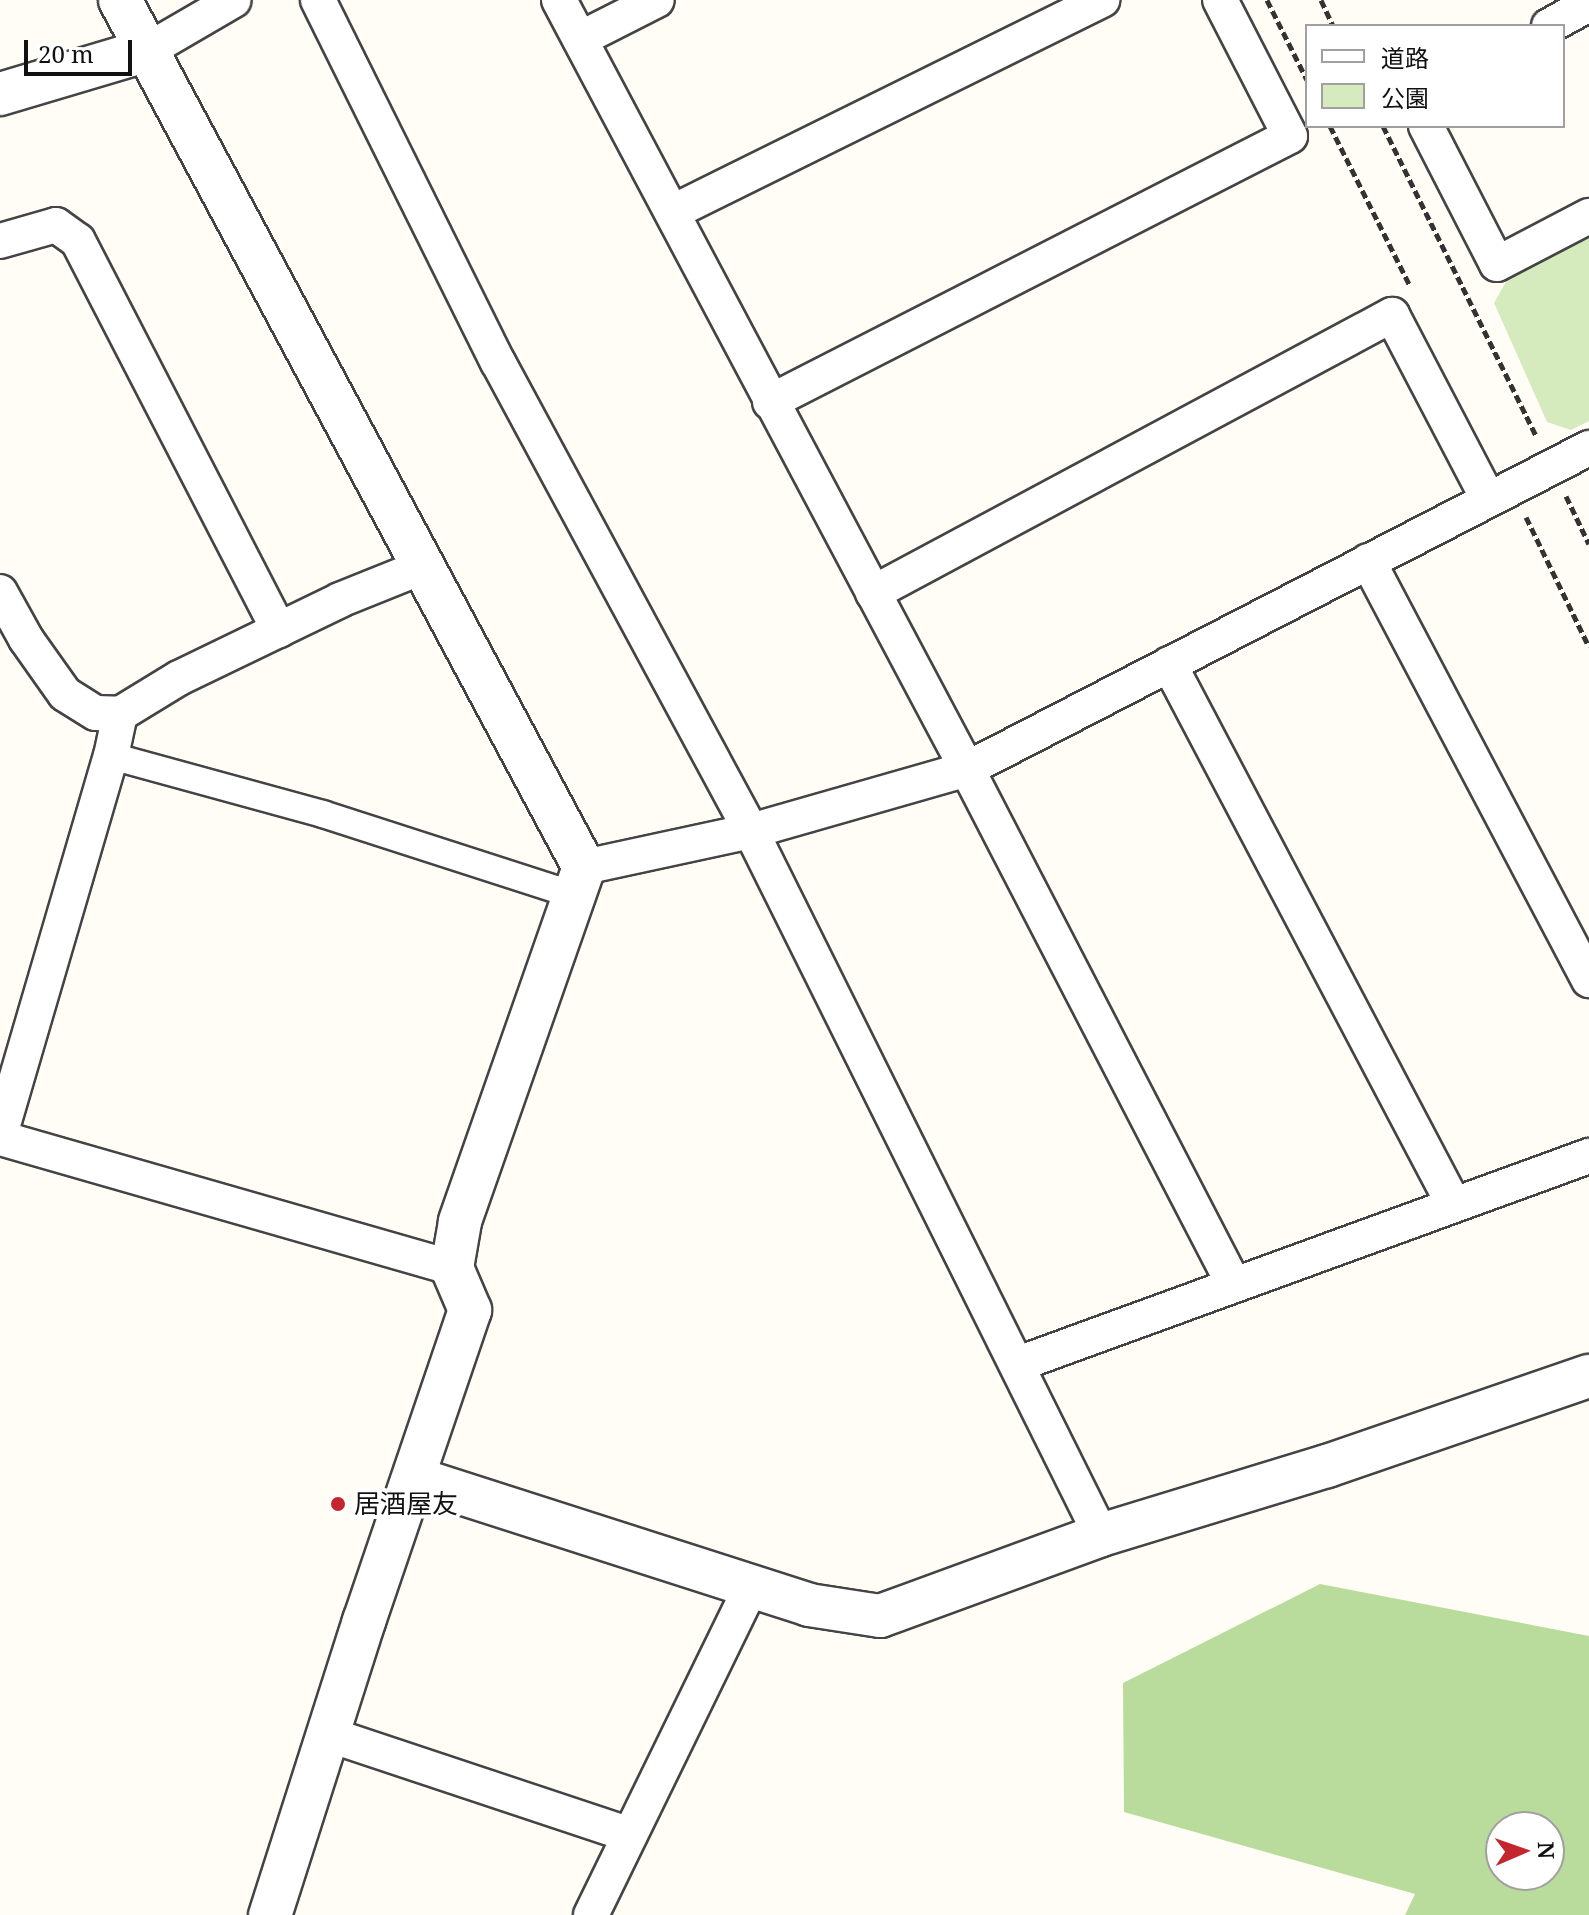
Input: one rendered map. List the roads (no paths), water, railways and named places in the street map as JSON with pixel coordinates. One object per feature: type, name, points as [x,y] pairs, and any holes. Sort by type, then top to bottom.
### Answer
[{"type":"street","points":[[120,0],[422,567],[579,881],[460,1222],[452,1268],[470,1310],[327,1734],[270,1915]]},
{"type":"street","points":[[0,94],[148,50],[234,0]]},
{"type":"street","points":[[318,0],[498,362],[751,831],[1101,1535]]},
{"type":"street","points":[[559,0],[967,769],[1234,1285]]},
{"type":"street","points":[[580,39],[657,0]]},
{"type":"street","points":[[673,212],[1102,0]]},
{"type":"street","points":[[770,402],[1290,136],[1220,0]]},
{"type":"street","points":[[1553,24],[1589,4]]},
{"type":"street","points":[[1427,128],[1497,264],[1589,216]]},
{"type":"street","points":[[0,241],[56,225],[78,241],[279,630]]},
{"type":"street","points":[[873,593],[1392,315],[1488,499]]},
{"type":"street","points":[[111,756],[579,881],[967,769],[1589,448]]},
{"type":"street","points":[[1368,561],[1589,980]]},
{"type":"street","points":[[0,592],[26,639],[65,694],[96,713],[120,714],[179,678],[422,567]]},
{"type":"street","points":[[1169,664],[1454,1205]]},
{"type":"street","points":[[120,714],[111,756],[0,1136],[452,1268]]},
{"type":"street","points":[[1018,1364],[1589,1156]]},
{"type":"street","points":[[414,1478],[809,1605],[880,1616],[1101,1535],[1327,1466],[1589,1376]]},
{"type":"street","points":[[591,1915],[752,1585]]},
{"type":"street","points":[[327,1734],[630,1835]]},
{"type":"place","name":"居酒屋友","points":[[338,1504]]}]
